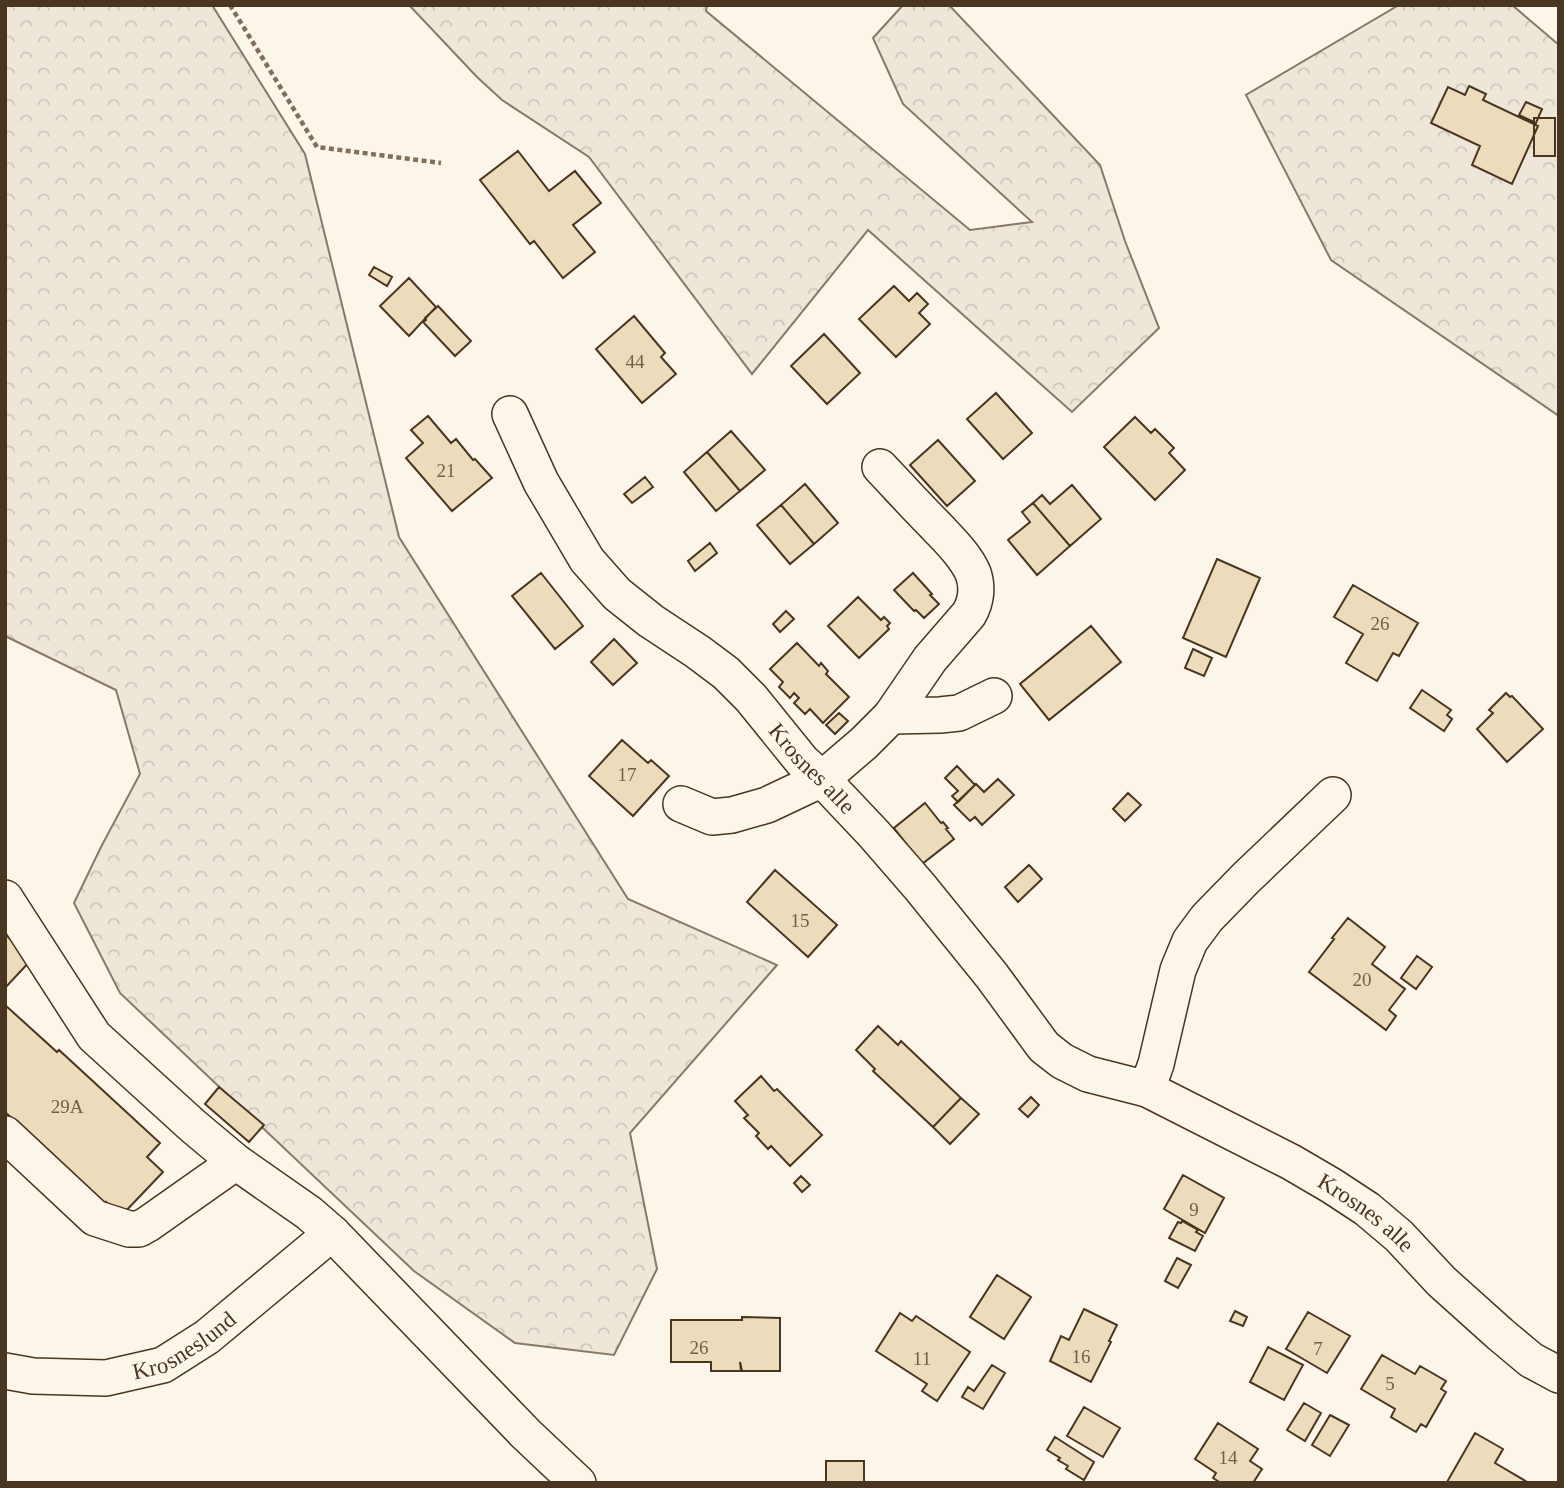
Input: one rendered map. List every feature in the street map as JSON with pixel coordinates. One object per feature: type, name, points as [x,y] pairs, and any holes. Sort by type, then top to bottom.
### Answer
[{"type":"street","name":"Krosnes alle","points":[[510,414],[541,482],[587,560],[617,594],[726,673],[751,698],[802,761],[874,834],[920,887],[992,976],[1044,1047],[1062,1061],[1088,1074],[1147,1089],[1291,1162],[1367,1209],[1399,1236],[1441,1281],[1500,1334],[1531,1360],[1559,1375]]},
{"type":"street","points":[[681,804],[712,817],[732,815],[767,805],[822,779],[891,716],[930,659],[969,614],[976,590],[972,573],[960,553],[880,467]]},
{"type":"street","points":[[891,716],[959,713],[994,696]]},
{"type":"street","points":[[1147,1089],[1156,1064],[1178,970],[1190,941],[1207,918],[1246,878],[1334,795]]},
{"type":"street","points":[[5,898],[94,1036],[192,1126],[332,1233],[526,1434],[578,1483]]},
{"type":"street","points":[[5,1134],[96,1218],[129,1229],[148,1224],[236,1162]]},
{"type":"street","name":"Krosneslund","points":[[5,1371],[33,1376],[106,1378],[163,1364],[207,1337],[332,1233]]},
{"type":"path","points":[[230,5],[317,147],[441,163]]},
{"type":"green space","points":[[5,5],[212,5],[305,154],[399,537],[628,899],[777,965],[630,1133],[657,1269],[614,1355],[515,1343],[414,1271],[120,993],[74,903],[140,774],[116,690],[5,636]]},
{"type":"green space","points":[[409,5],[707,5],[706,11],[970,230],[1032,222],[903,104],[873,38],[903,5],[949,5],[1100,165],[1125,241],[1159,328],[1072,412],[868,230],[752,374],[589,157],[502,100]]},
{"type":"green space","points":[[1399,5],[1512,5],[1559,45],[1559,416],[1331,260],[1246,95]]},
{"type":"building","points":[[1469,86],[1486,94],[1483,100],[1538,126],[1512,184],[1472,165],[1480,146],[1431,123],[1448,87],[1465,95]]},
{"type":"building","points":[[1526,102],[1542,109],[1536,123],[1519,115]]},
{"type":"building","points":[[1534,118],[1555,118],[1555,156],[1534,156]]},
{"type":"building","points":[[518,151],[549,191],[575,171],[601,203],[573,225],[595,252],[563,278],[534,241],[530,244],[480,180]]},
{"type":"building","points":[[374,267],[392,277],[387,286],[369,275]]},
{"type":"building","points":[[409,278],[436,307],[409,336],[380,306]]},
{"type":"building","points":[[894,286],[909,301],[917,293],[928,304],[919,313],[930,324],[896,357],[859,319]]},
{"type":"building","points":[[438,306],[471,341],[455,356],[423,322]]},
{"type":"building","points":[[634,316],[665,353],[661,357],[676,374],[642,403],[596,349]]},
{"type":"building","points":[[824,334],[860,373],[827,404],[791,366]]},
{"type":"building","points":[[996,393],[1032,433],[1003,459],[967,419]]},
{"type":"building","points":[[428,416],[451,443],[456,439],[492,478],[452,511],[406,458],[423,443],[411,430]]},
{"type":"building","points":[[1135,417],[1151,433],[1155,429],[1174,448],[1169,453],[1185,470],[1155,500],[1104,447]]},
{"type":"building","points":[[731,431],[765,470],[740,491],[707,452]]},
{"type":"building","points":[[938,440],[975,481],[947,506],[910,465]]},
{"type":"building","points":[[707,452],[740,491],[716,511],[684,472]]},
{"type":"building","points":[[645,477],[653,487],[632,503],[624,494]]},
{"type":"building","points":[[805,484],[838,523],[814,544],[781,505]]},
{"type":"building","points":[[1072,485],[1101,519],[1070,546],[1033,503],[1042,495],[1050,504]]},
{"type":"building","points":[[1033,503],[1070,546],[1037,575],[1008,540],[1030,522],[1022,512]]},
{"type":"building","points":[[781,505],[814,544],[790,564],[757,525]]},
{"type":"building","points":[[710,543],[717,553],[695,571],[688,561]]},
{"type":"building","points":[[1217,559],[1260,578],[1226,657],[1183,638]]},
{"type":"building","points":[[541,573],[583,626],[555,649],[512,596]]},
{"type":"building","points":[[913,573],[939,604],[924,618],[894,590]]},
{"type":"building","points":[[1353,585],[1418,623],[1399,656],[1393,653],[1377,681],[1346,663],[1363,634],[1334,617]]},
{"type":"building","points":[[858,597],[881,620],[884,617],[890,623],[887,626],[889,629],[859,658],[828,626]]},
{"type":"building","points":[[786,611],[794,619],[780,632],[773,624]]},
{"type":"building","points":[[1091,626],[1121,662],[1049,720],[1020,684]]},
{"type":"building","points":[[614,639],[637,663],[613,685],[591,662]]},
{"type":"building","points":[[797,643],[819,666],[821,663],[828,671],[826,674],[849,697],[823,723],[810,709],[805,714],[794,703],[799,698],[794,693],[790,698],[779,687],[783,682],[770,669]]},
{"type":"building","points":[[1193,649],[1212,658],[1204,676],[1185,668]]},
{"type":"building","points":[[1422,690],[1451,710],[1447,715],[1452,719],[1444,731],[1410,708]]},
{"type":"building","points":[[1506,693],[1543,729],[1507,762],[1477,729],[1493,713],[1489,710]]},
{"type":"building","points":[[839,713],[848,721],[835,734],[826,725]]},
{"type":"building","points":[[622,740],[648,763],[651,760],[669,776],[633,816],[589,776]]},
{"type":"building","points":[[957,766],[975,785],[958,802],[952,796],[958,791],[945,778]]},
{"type":"building","points":[[998,779],[1014,795],[982,825],[975,817],[970,821],[954,805],[976,784],[984,792]]},
{"type":"building","points":[[1128,793],[1141,805],[1125,821],[1113,809]]},
{"type":"building","points":[[925,803],[948,828],[946,829],[954,839],[922,864],[894,828]]},
{"type":"building","points":[[1029,865],[1042,879],[1018,902],[1005,887]]},
{"type":"building","points":[[775,870],[837,925],[808,957],[747,902]]},
{"type":"building","points":[[1348,918],[1385,947],[1372,964],[1405,989],[1389,1010],[1396,1016],[1386,1030],[1309,972]]},
{"type":"building","points":[[5,934],[32,959],[5,988]]},
{"type":"building","points":[[1417,956],[1432,967],[1416,989],[1401,978]]},
{"type":"building","points":[[5,1005],[57,1052],[59,1050],[160,1143],[147,1157],[163,1172],[121,1216],[5,1112]]},
{"type":"building","points":[[878,1026],[898,1045],[901,1041],[961,1098],[933,1127],[873,1071],[875,1069],[856,1050]]},
{"type":"building","points":[[761,1076],[822,1135],[790,1166],[771,1146],[768,1149],[756,1136],[759,1133],[744,1118],[748,1115],[735,1101]]},
{"type":"building","points":[[219,1087],[264,1125],[249,1142],[205,1104]]},
{"type":"building","points":[[1031,1097],[1039,1105],[1028,1117],[1019,1109]]},
{"type":"building","points":[[961,1098],[979,1114],[950,1144],[933,1127]]},
{"type":"building","points":[[1183,1175],[1224,1198],[1205,1233],[1164,1209]]},
{"type":"building","points":[[801,1176],[810,1185],[802,1192],[794,1183]]},
{"type":"building","points":[[1182,1221],[1203,1236],[1195,1251],[1169,1238],[1178,1222]]},
{"type":"building","points":[[1177,1258],[1191,1265],[1178,1288],[1165,1281]]},
{"type":"building","points":[[997,1275],[1031,1297],[1004,1339],[970,1317]]},
{"type":"building","points":[[1084,1309],[1117,1325],[1091,1382],[1050,1361],[1061,1336],[1069,1340]]},
{"type":"building","points":[[1235,1311],[1247,1317],[1243,1326],[1230,1321]]},
{"type":"building","points":[[1308,1312],[1350,1336],[1327,1373],[1286,1349]]},
{"type":"building","points":[[900,1313],[912,1321],[916,1316],[970,1352],[937,1401],[922,1391],[927,1384],[876,1351]]},
{"type":"building","points":[[742,1317],[780,1318],[780,1371],[742,1371],[740,1362],[741,1371],[711,1371],[711,1362],[671,1362],[671,1320],[742,1320]]},
{"type":"building","points":[[1268,1347],[1303,1365],[1284,1400],[1250,1382]]},
{"type":"building","points":[[1382,1355],[1415,1374],[1420,1366],[1446,1381],[1441,1389],[1446,1392],[1426,1427],[1421,1424],[1416,1432],[1391,1417],[1395,1409],[1361,1389]]},
{"type":"building","points":[[992,1365],[1005,1373],[983,1409],[962,1397],[968,1387],[974,1391]]},
{"type":"building","points":[[1304,1403],[1321,1413],[1305,1441],[1287,1430]]},
{"type":"building","points":[[1084,1407],[1120,1428],[1103,1457],[1067,1436]]},
{"type":"building","points":[[1330,1415],[1349,1425],[1330,1456],[1312,1445]]},
{"type":"building","points":[[1218,1423],[1258,1449],[1250,1461],[1262,1469],[1253,1483],[1221,1483],[1213,1478],[1216,1473],[1195,1459]]},
{"type":"building","points":[[1475,1433],[1503,1449],[1495,1463],[1529,1483],[1447,1482]]},
{"type":"building","points":[[1055,1437],[1094,1462],[1084,1480],[1066,1469],[1068,1466],[1058,1460],[1060,1458],[1047,1450]]},
{"type":"building","points":[[826,1461],[864,1461],[864,1483],[826,1483]]}]
